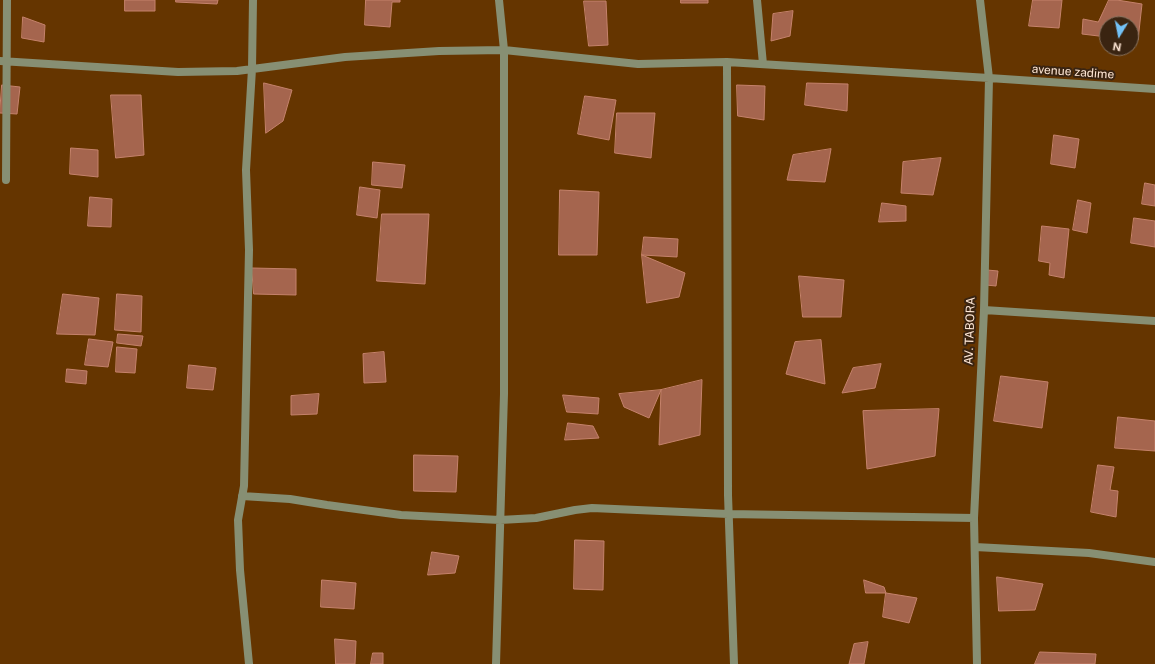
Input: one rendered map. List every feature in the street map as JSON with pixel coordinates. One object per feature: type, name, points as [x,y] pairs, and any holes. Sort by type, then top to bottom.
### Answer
[{"type":"street","points":[[6,180],[3,61],[7,0]]},
{"type":"street","points":[[249,664],[240,570],[238,520],[244,486],[245,367],[249,250],[246,170],[252,69],[253,0]]},
{"type":"street","points":[[496,664],[504,394],[504,50],[499,0]]},
{"type":"street","points":[[757,0],[763,64]]},
{"type":"street","name":"AV. TABORA","points":[[977,664],[974,518],[984,310],[989,78],[980,0]]},
{"type":"street","name":"avenue zadime","points":[[3,61],[178,72],[252,69],[353,56],[438,50],[504,50],[638,64],[727,62],[1155,89]]},
{"type":"street","points":[[727,62],[728,514],[734,664]]},
{"type":"street","points":[[984,310],[1155,321]]},
{"type":"street","points":[[242,496],[290,499],[402,515],[500,520],[536,518],[592,508],[728,514],[974,518]]},
{"type":"street","points":[[975,547],[1089,553],[1155,562]]},
{"type":"building","points":[[125,0],[155,0],[155,11],[125,11]]},
{"type":"building","points":[[176,0],[218,0],[217,4],[176,2]]},
{"type":"building","points":[[366,0],[400,0],[400,2],[392,2],[390,27],[365,25]]},
{"type":"building","points":[[681,0],[708,0],[708,3],[681,3]]},
{"type":"building","points":[[1033,0],[1062,0],[1059,28],[1029,26]]},
{"type":"building","points":[[1109,0],[1142,4],[1139,31],[1139,16],[1101,16]]},
{"type":"building","points":[[584,1],[606,1],[608,45],[589,46]]},
{"type":"building","points":[[793,11],[790,36],[771,41],[773,14]]},
{"type":"building","points":[[23,17],[45,25],[44,42],[22,38]]},
{"type":"building","points":[[1083,19],[1098,22],[1099,20],[1099,36],[1082,34]]},
{"type":"building","points":[[264,83],[292,90],[283,121],[266,133]]},
{"type":"building","points":[[807,83],[848,84],[847,111],[805,105]]},
{"type":"building","points":[[2,85],[20,87],[17,114],[0,113]]},
{"type":"building","points":[[737,85],[765,86],[764,120],[738,116]]},
{"type":"building","points":[[111,95],[141,95],[144,155],[116,158]]},
{"type":"building","points":[[585,96],[616,100],[609,140],[578,134]]},
{"type":"building","points":[[617,113],[655,113],[651,158],[615,153]]},
{"type":"building","points":[[1054,135],[1079,139],[1075,168],[1051,164]]},
{"type":"building","points":[[71,148],[98,150],[98,177],[70,174]]},
{"type":"building","points":[[831,149],[825,182],[787,180],[793,155]]},
{"type":"building","points":[[941,158],[933,195],[901,193],[903,162]]},
{"type":"building","points":[[373,162],[405,165],[402,188],[372,185]]},
{"type":"building","points":[[1145,183],[1155,185],[1155,206],[1142,204]]},
{"type":"building","points":[[360,187],[380,190],[377,218],[357,215]]},
{"type":"building","points":[[560,190],[599,192],[597,255],[559,255]]},
{"type":"building","points":[[90,197],[112,199],[111,227],[88,226]]},
{"type":"building","points":[[1078,200],[1091,203],[1087,233],[1073,230]]},
{"type":"building","points":[[882,203],[906,206],[906,221],[879,222]]},
{"type":"building","points":[[382,214],[429,214],[425,284],[377,281]]},
{"type":"building","points":[[1134,218],[1155,221],[1155,247],[1131,243]]},
{"type":"building","points":[[1042,226],[1069,229],[1064,278],[1049,275],[1050,263],[1039,261]]},
{"type":"building","points":[[644,237],[678,239],[677,257],[642,255]]},
{"type":"building","points":[[642,255],[685,273],[679,297],[647,303]]},
{"type":"building","points":[[252,268],[296,269],[296,295],[254,294]]},
{"type":"building","points":[[987,270],[998,271],[996,286],[986,285]]},
{"type":"building","points":[[799,276],[844,280],[841,317],[803,317]]},
{"type":"building","points":[[63,294],[99,298],[95,335],[57,334]]},
{"type":"building","points":[[117,294],[142,296],[141,332],[115,330]]},
{"type":"building","points":[[118,334],[143,336],[141,346],[117,343]]},
{"type":"building","points":[[89,339],[113,342],[108,367],[85,365]]},
{"type":"building","points":[[821,340],[825,384],[786,374],[795,342]]},
{"type":"building","points":[[117,347],[137,349],[135,373],[116,372]]},
{"type":"building","points":[[384,352],[386,382],[364,383],[363,354]]},
{"type":"building","points":[[881,364],[875,388],[842,393],[853,368]]},
{"type":"building","points":[[189,365],[216,368],[213,390],[187,388]]},
{"type":"building","points":[[67,369],[87,371],[86,384],[66,382]]},
{"type":"building","points":[[1001,376],[1048,382],[1042,428],[994,421]]},
{"type":"building","points":[[702,380],[700,435],[659,445],[661,390]]},
{"type":"building","points":[[661,390],[649,418],[624,407],[619,394]]},
{"type":"building","points":[[319,394],[317,414],[291,415],[291,396]]},
{"type":"building","points":[[563,395],[599,398],[598,414],[567,412]]},
{"type":"building","points":[[939,409],[935,456],[867,469],[863,411]]},
{"type":"building","points":[[1118,417],[1155,421],[1155,451],[1115,448]]},
{"type":"building","points":[[568,423],[593,426],[599,438],[565,440]]},
{"type":"building","points":[[414,455],[458,456],[456,492],[414,491]]},
{"type":"building","points":[[1098,465],[1114,467],[1110,490],[1118,491],[1116,517],[1091,512]]},
{"type":"building","points":[[575,540],[604,541],[603,590],[574,589]]},
{"type":"building","points":[[432,552],[459,556],[455,573],[428,575]]},
{"type":"building","points":[[997,577],[1043,584],[1035,610],[999,611]]},
{"type":"building","points":[[322,580],[356,583],[354,609],[321,607]]},
{"type":"building","points":[[864,580],[884,587],[886,593],[866,593]]},
{"type":"building","points":[[886,593],[917,598],[909,623],[883,617]]},
{"type":"building","points":[[335,639],[356,641],[355,664],[336,664]]},
{"type":"building","points":[[868,642],[864,664],[849,664],[854,644]]},
{"type":"building","points":[[1040,652],[1096,654],[1095,664],[1035,664]]},
{"type":"building","points":[[373,653],[383,653],[383,664],[371,664]]}]
